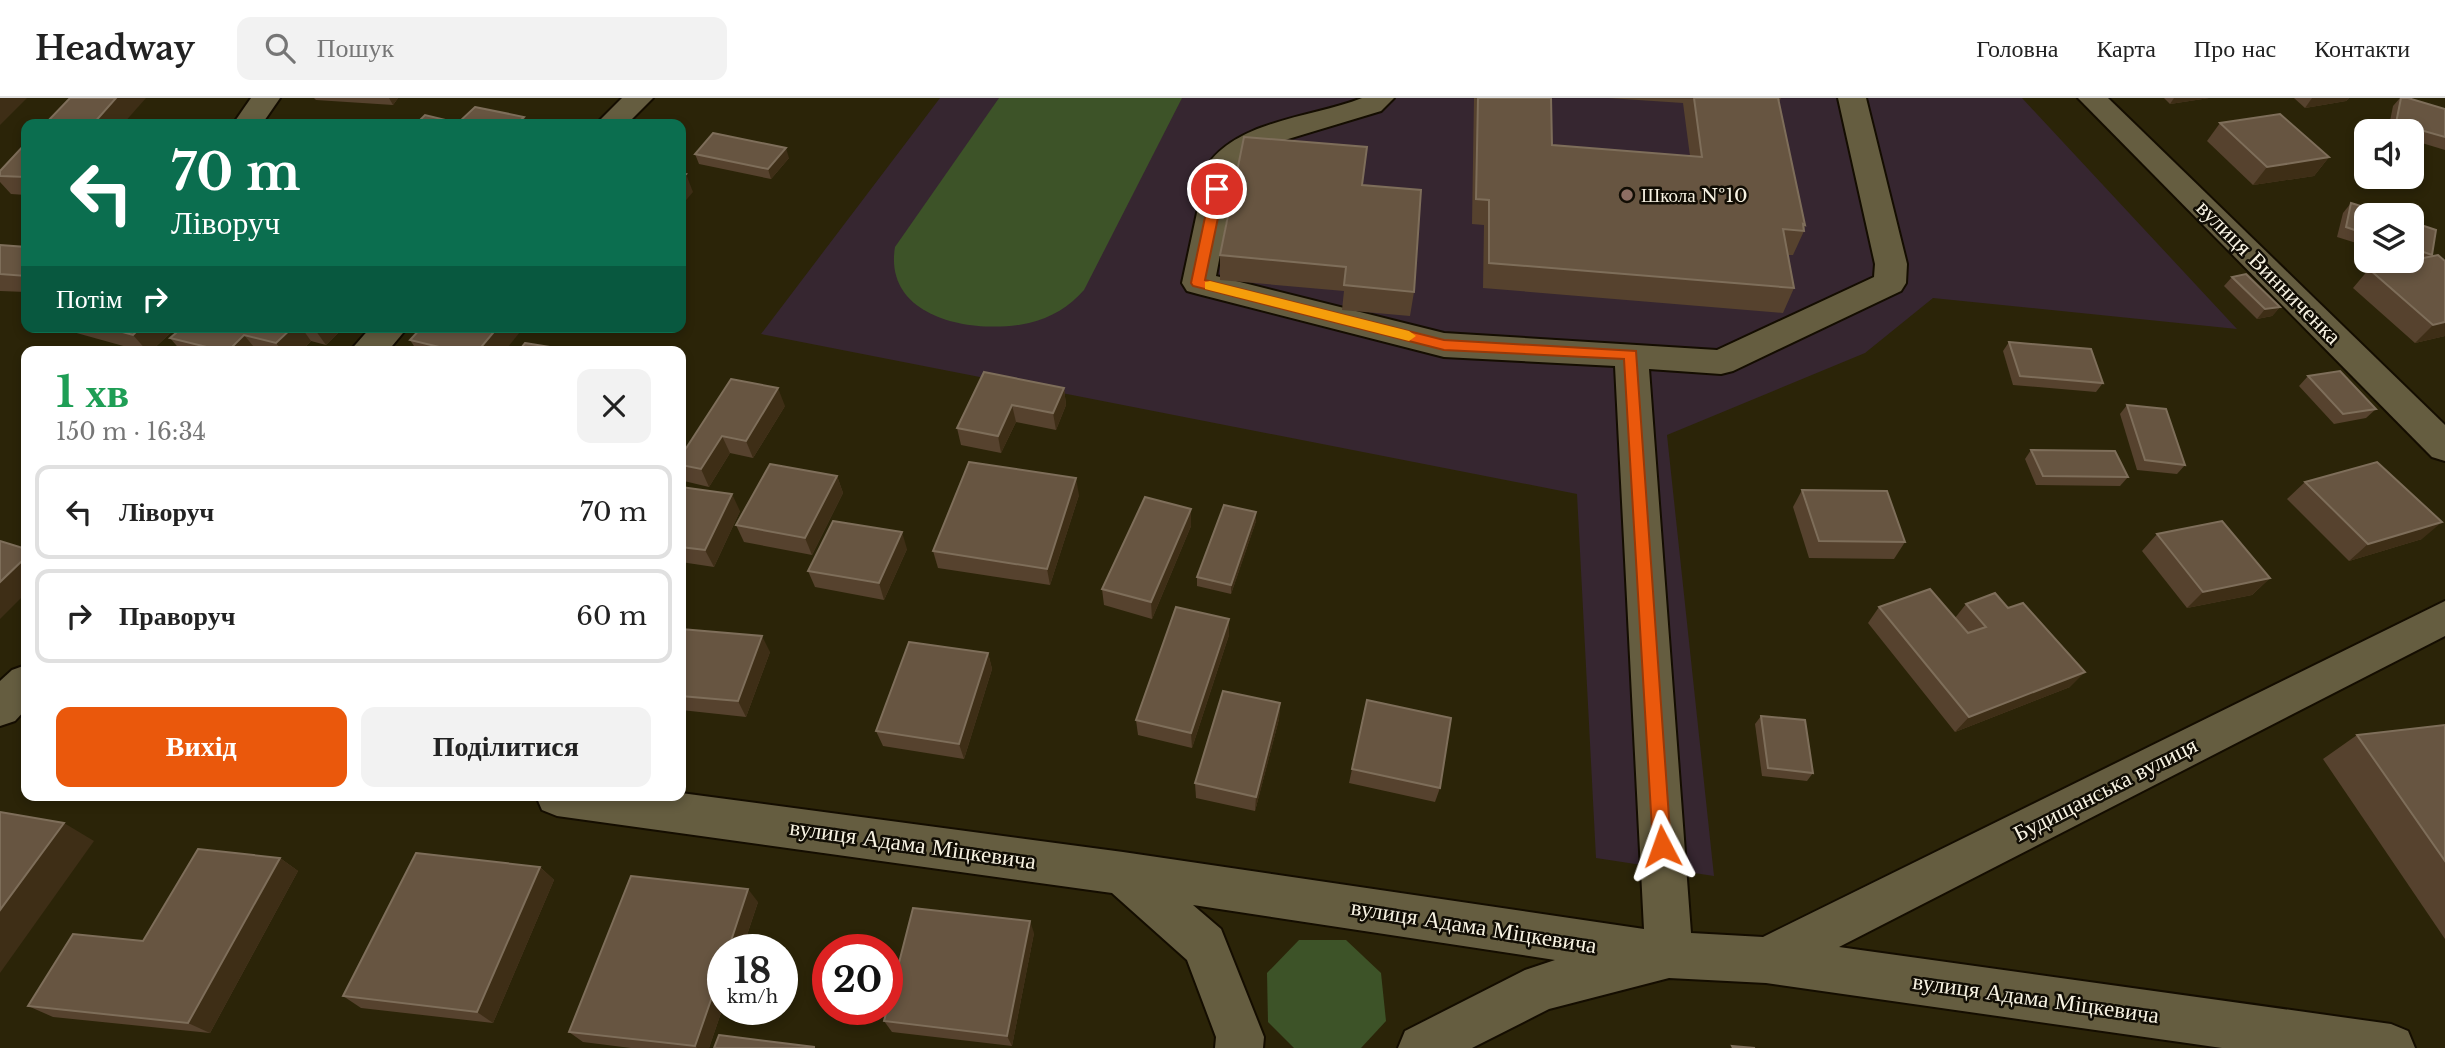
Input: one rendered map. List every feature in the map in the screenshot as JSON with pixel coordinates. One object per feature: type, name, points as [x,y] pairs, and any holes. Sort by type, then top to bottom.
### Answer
[{"type":"street","points":[[251,119],[266,98]]},
{"type":"street","points":[[616,119],[639,98]]},
{"type":"street","points":[[1380,98],[1371,105],[1255,140],[1222,166],[1198,283],[1444,345],[1721,362],[1890,283],[1891,264],[1852,98]]},
{"type":"street","name":"вулиця Винниченка","points":[[2092,98],[2445,447]]},
{"type":"street","points":[[372,346],[385,333]]},
{"type":"street","points":[[1422,1048],[1542,987],[1669,955],[1631,355]]},
{"type":"street","name":"Будищанська вулиця","points":[[1766,960],[2445,617]]},
{"type":"street","points":[[0,708],[21,687]]},
{"type":"street","points":[[0,721],[21,723]]},
{"type":"street","name":"вулиця Адама Міцкевича","points":[[594,801],[1123,873],[1669,955],[1766,960],[2391,1048]]},
{"type":"street","points":[[1123,873],[1205,945],[1240,1037],[1239,1048]]},
{"type":"shaded area","points":[[940,98],[2022,98],[2237,329],[1933,298],[1865,353],[1667,435],[1714,876],[1596,858],[1577,494],[761,334]]},
{"type":"green space","points":[[999,98],[1182,98],[1084,290],[1073,301],[1045,318],[1007,326],[984,326],[960,323],[937,316],[918,306],[903,291],[895,271],[895,247]]},
{"type":"green space","points":[[1299,940],[1346,940],[1381,973],[1386,1021],[1361,1048],[1294,1048],[1268,1022],[1267,973]]},
{"type":"building","points":[[70,98],[116,98],[97,119],[50,119]]},
{"type":"building","name":"Школа №10","points":[[1478,98],[1551,98],[1552,145],[1702,157],[1694,98],[1778,98],[1805,225],[1803,224],[1804,231],[1783,229],[1794,288],[1489,263],[1489,200],[1476,199]]},
{"type":"building","points":[[2401,98],[2445,109],[2445,137],[2424,131],[2424,119],[2397,119]]},
{"type":"building","points":[[475,107],[524,117],[522,119],[462,119]]},
{"type":"building","points":[[2280,114],[2329,157],[2267,167],[2220,123]]},
{"type":"building","points":[[425,115],[442,119],[421,119]]},
{"type":"building","points":[[713,133],[786,148],[768,169],[695,154]]},
{"type":"building","points":[[1244,137],[1367,147],[1362,185],[1421,190],[1414,292],[1344,285],[1346,267],[1220,255]]},
{"type":"building","points":[[21,148],[21,177],[0,176],[0,171]]},
{"type":"building","points":[[2351,203],[2354,204],[2354,230],[2346,227]]},
{"type":"building","points":[[2424,226],[2436,230],[2432,255],[2424,252]]},
{"type":"building","points":[[0,245],[21,247],[21,276],[0,274]]},
{"type":"building","points":[[2438,255],[2445,261],[2445,322],[2433,325],[2374,273],[2424,273],[2424,258]]},
{"type":"building","points":[[2246,274],[2280,307],[2265,309],[2232,277]]},
{"type":"building","points":[[176,333],[287,333],[276,343],[244,335],[233,346],[203,346],[170,338]]},
{"type":"building","points":[[416,333],[493,333],[482,346],[435,346],[410,340]]},
{"type":"building","points":[[2009,342],[2091,349],[2103,383],[2020,376]]},
{"type":"building","points":[[525,343],[544,346],[523,346]]},
{"type":"building","points":[[2340,371],[2376,409],[2343,414],[2308,376]]},
{"type":"building","points":[[984,372],[1064,388],[1053,413],[1012,405],[998,436],[957,428]]},
{"type":"building","points":[[731,379],[778,388],[746,441],[722,436],[701,469],[686,466],[686,448]]},
{"type":"building","points":[[2127,405],[2166,409],[2185,465],[2145,460]]},
{"type":"building","points":[[2031,450],[2115,451],[2128,477],[2043,476]]},
{"type":"building","points":[[969,462],[1076,478],[1047,569],[933,551]]},
{"type":"building","points":[[2377,462],[2442,522],[2368,544],[2305,482]]},
{"type":"building","points":[[770,464],[837,476],[805,538],[736,525]]},
{"type":"building","points":[[686,488],[732,494],[705,550],[686,548]]},
{"type":"building","points":[[1802,490],[1887,491],[1905,542],[1819,541]]},
{"type":"building","points":[[1145,497],[1191,509],[1151,602],[1102,589]]},
{"type":"building","points":[[1224,505],[1256,512],[1231,585],[1197,577]]},
{"type":"building","points":[[833,521],[902,532],[879,583],[808,571]]},
{"type":"building","points":[[2222,521],[2270,578],[2203,592],[2157,534]]},
{"type":"building","points":[[0,541],[21,547],[21,562],[0,582]]},
{"type":"building","points":[[1930,589],[1968,633],[1986,627],[1966,604],[1995,593],[2008,608],[2023,603],[2085,672],[1969,717],[1879,607]]},
{"type":"building","points":[[1176,607],[1229,619],[1191,733],[1136,720]]},
{"type":"building","points":[[686,629],[762,636],[738,701],[686,696]]},
{"type":"building","points":[[909,642],[988,653],[959,744],[876,731]]},
{"type":"building","points":[[1223,691],[1280,703],[1256,797],[1195,783]]},
{"type":"building","points":[[1367,700],[1451,718],[1440,788],[1352,769]]},
{"type":"building","points":[[1761,716],[1805,720],[1813,773],[1768,768]]},
{"type":"building","points":[[2445,725],[2445,861],[2357,735]]},
{"type":"building","points":[[0,812],[64,823],[0,910]]},
{"type":"building","points":[[198,849],[280,858],[188,1023],[28,1006],[73,934],[143,941]]},
{"type":"building","points":[[416,853],[540,867],[477,1012],[343,996]]},
{"type":"building","points":[[631,876],[748,889],[733,934],[707,934],[707,1011],[695,1046],[569,1032]]},
{"type":"building","points":[[913,908],[1030,921],[1007,1036],[903,1023],[903,947]]},
{"type":"building","points":[[719,1035],[814,1047],[814,1048],[714,1048]]},
{"type":"slow traffic","points":[[1210,286],[1409,336]]},
{"type":"place","name":"Школа №10","points":[[1627,195]]},
{"type":"route","points":[[1217,189],[1198,283],[1444,345],[1631,355],[1662,846]]}]
